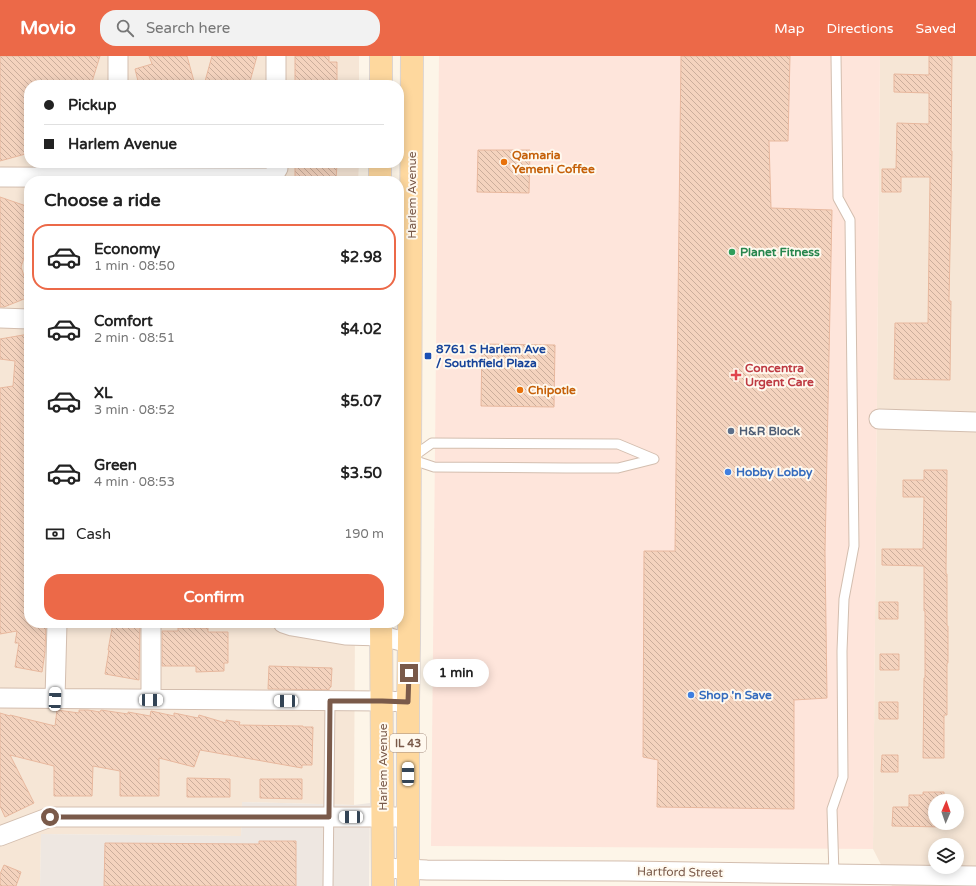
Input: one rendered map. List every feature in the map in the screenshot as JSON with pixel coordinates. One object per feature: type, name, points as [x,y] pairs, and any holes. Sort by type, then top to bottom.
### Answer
[{"type":"main road","points":[[380,80],[381,56]]},
{"type":"main road","name":"Harlem Avenue","points":[[408,878],[409,644],[405,459],[412,56]]},
{"type":"main road","name":"Harlem Avenue","points":[[382,630],[383,877]]},
{"type":"street","points":[[118,56],[118,80]]},
{"type":"street","points":[[276,56],[276,80]]},
{"type":"street","points":[[0,177],[118,170],[275,170]]},
{"type":"street","points":[[0,318],[24,319]]},
{"type":"street","points":[[879,419],[976,422]]},
{"type":"street","points":[[55,699],[57,628]]},
{"type":"street","points":[[151,628],[151,700]]},
{"type":"street","points":[[327,628],[382,630],[409,644]]},
{"type":"street","points":[[0,698],[408,702]]},
{"type":"street","points":[[0,836],[50,817],[408,817]]},
{"type":"street","name":"Hartford Street","points":[[383,877],[834,875],[976,876]]},
{"type":"lane","points":[[834,875],[832,809],[843,777],[842,651],[844,599],[854,546],[850,220],[838,198],[836,56]]},
{"type":"lane","points":[[432,442],[618,444],[654,459],[618,468],[581,468],[434,467],[405,459],[432,442]]},
{"type":"lane","points":[[328,886],[330,701]]},
{"type":"shaded area","points":[[0,56],[359,56],[359,80],[24,80],[24,168],[359,168],[358,176],[24,176],[24,628],[355,628],[354,805],[242,802],[241,836],[41,834],[40,886],[0,886]]},
{"type":"shaded area","points":[[439,56],[880,56],[873,849],[431,846]]},
{"type":"shaded area","points":[[880,56],[976,56],[976,886],[892,886],[873,849]]},
{"type":"shaded area","points":[[242,802],[354,805],[370,803],[369,886],[40,886],[41,834],[241,836]]},
{"type":"building","points":[[0,56],[100,56],[93,80],[24,80],[24,154],[0,161]]},
{"type":"building","points":[[149,56],[187,56],[194,80],[138,80],[135,69],[152,64]]},
{"type":"building","points":[[212,56],[257,56],[250,80],[205,80]]},
{"type":"building","points":[[295,56],[329,56],[329,62],[337,62],[337,80],[295,80]]},
{"type":"building","points":[[681,56],[790,56],[788,141],[769,141],[771,208],[832,210],[825,552],[827,698],[794,700],[794,809],[657,807],[658,760],[643,757],[644,551],[675,551]]},
{"type":"building","points":[[929,56],[952,56],[949,301],[951,301],[950,380],[894,379],[895,323],[928,323],[930,177],[901,177],[901,192],[882,192],[882,169],[896,169],[897,123],[929,124],[929,93],[894,92],[894,74],[929,75]]},
{"type":"building","points":[[478,150],[530,150],[529,193],[477,192]]},
{"type":"building","points":[[295,168],[337,168],[336,176],[295,176]]},
{"type":"building","points":[[0,197],[24,205],[24,258],[21,267],[24,276],[24,299],[4,307],[0,307]]},
{"type":"building","points":[[24,335],[24,628],[46,628],[45,652],[42,672],[15,667],[19,643],[15,643],[17,631],[0,634],[0,388],[13,386],[15,361],[0,359],[0,339]]},
{"type":"building","points":[[482,344],[555,345],[554,407],[481,406]]},
{"type":"building","points":[[924,470],[947,470],[946,574],[948,663],[947,715],[944,715],[944,758],[923,758],[925,678],[924,566],[882,565],[882,549],[923,549],[924,497],[903,497],[903,480],[924,480]]},
{"type":"building","points":[[879,602],[898,602],[898,619],[879,619]]},
{"type":"building","points":[[112,628],[140,628],[139,680],[105,674]]},
{"type":"building","points":[[178,628],[208,628],[208,632],[228,632],[228,663],[224,663],[224,671],[196,672],[196,666],[162,666],[162,631],[178,631]]},
{"type":"building","points":[[880,654],[899,654],[899,670],[880,670]]},
{"type":"building","points":[[269,666],[332,668],[331,687],[329,690],[268,689]]},
{"type":"building","points":[[879,702],[898,702],[898,719],[879,719]]},
{"type":"building","points":[[57,710],[79,713],[79,710],[100,712],[101,710],[128,714],[128,712],[150,716],[151,711],[174,716],[174,713],[198,718],[199,715],[226,723],[226,720],[240,722],[239,725],[313,727],[312,765],[302,765],[302,768],[200,750],[194,767],[159,758],[159,796],[120,796],[120,771],[93,766],[92,796],[54,796],[54,766],[10,755],[34,803],[5,817],[0,806],[0,713],[55,726]]},
{"type":"building","points":[[882,755],[898,755],[898,772],[881,772]]},
{"type":"building","points":[[187,778],[230,779],[230,797],[187,797]]},
{"type":"building","points":[[260,779],[302,779],[302,799],[260,798]]},
{"type":"building","points":[[923,792],[944,792],[944,794],[928,794],[928,827],[892,826],[893,807],[909,807],[909,795],[923,795]]},
{"type":"building","points":[[259,841],[296,841],[296,886],[104,886],[105,843],[259,844]]},
{"type":"building","points":[[4,865],[21,872],[16,886],[0,886],[0,874]]},
{"type":"place","name":"Qamaria Yemeni Coffee","points":[[504,162]]},
{"type":"place","name":"Planet Fitness","points":[[732,252]]},
{"type":"place","name":"8761 S Harlem Ave / Southfield Plaza","points":[[428,356]]},
{"type":"place","name":"Concentra Urgent Care","points":[[736,375]]},
{"type":"place","name":"Chipotle","points":[[520,390]]},
{"type":"place","name":"H&R Block","points":[[731,431]]},
{"type":"place","name":"Hobby Lobby","points":[[728,472]]},
{"type":"place","name":"Shop 'n Save","points":[[691,695]]},
{"type":"route","points":[[50,817],[329,817],[330,701],[408,702],[409,673]]}]
